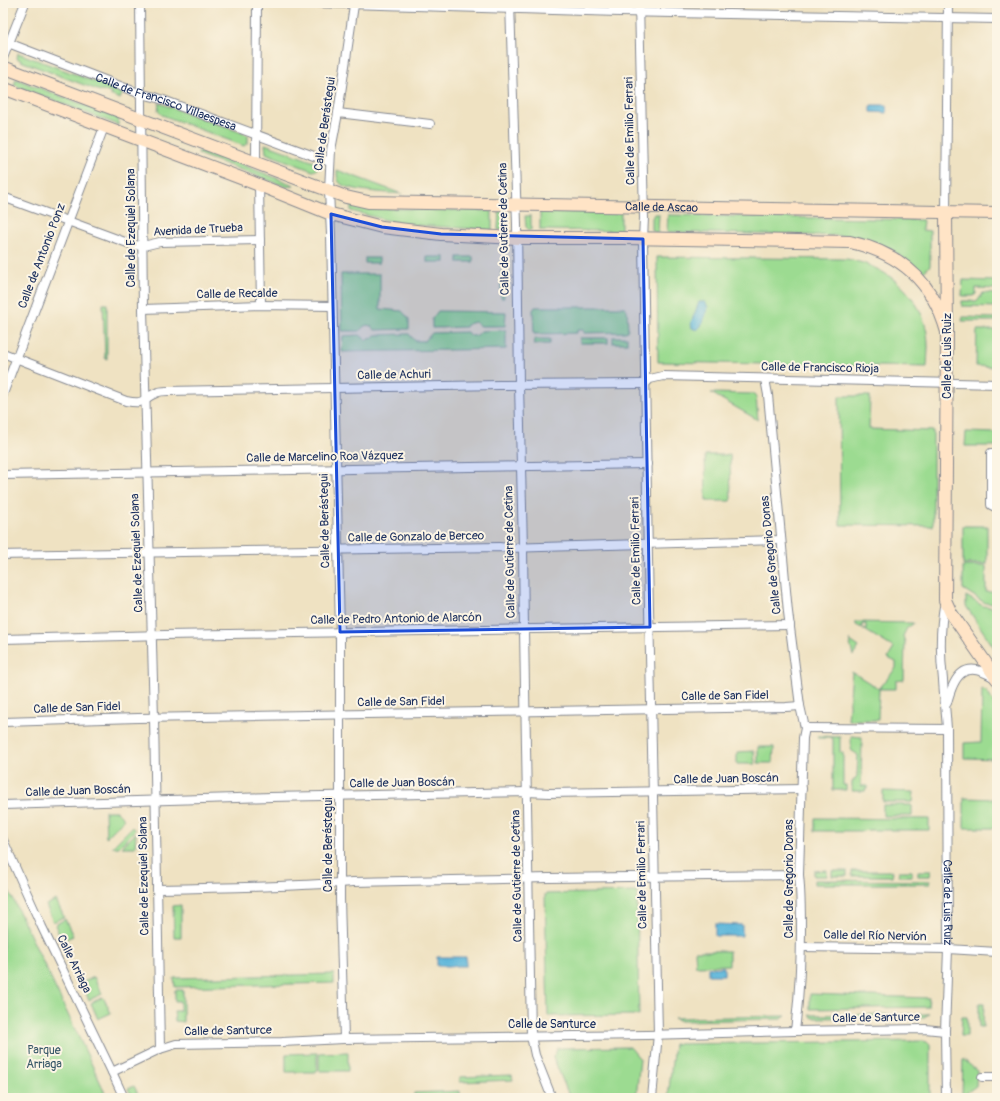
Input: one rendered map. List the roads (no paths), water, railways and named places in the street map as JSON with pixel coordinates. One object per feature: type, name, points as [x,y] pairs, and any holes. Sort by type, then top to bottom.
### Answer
[{"type":"street","points":[[3,58],[6,42],[25,3]]},
{"type":"street","name":"Calle de Ezequiel Solana","points":[[140,3],[141,140],[143,165],[143,309],[154,718],[160,1049]]},
{"type":"street","points":[[256,163],[257,3]]},
{"type":"street","points":[[315,3],[354,5],[510,6],[639,12],[997,19]]},
{"type":"street","name":"Calle de Emilio Ferrari","points":[[639,3],[658,1034],[652,1098]]},
{"type":"street","name":"Calle de Luis Ruiz","points":[[946,1098],[945,1031],[948,949],[946,708],[942,680],[942,654],[943,611],[945,600],[948,3]]},
{"type":"street","name":"Calle de Berástegui","points":[[344,1039],[340,884],[340,632],[337,550],[331,214],[329,190],[331,150],[354,5]]},
{"type":"street","name":"Calle de Gutierre de Cetina","points":[[510,6],[517,205],[531,1036],[535,1055],[552,1098]]},
{"type":"street","name":"Calle de Francisco Villaespesa","points":[[6,42],[141,94],[155,97],[330,162]]},
{"type":"street","name":"Calle de Francisco Villaespesa","points":[[3,67],[329,190]]},
{"type":"street","points":[[3,88],[283,194],[331,214],[382,227],[441,234],[517,238],[850,242],[866,246],[884,253],[899,262],[921,281],[936,302],[947,332]]},
{"type":"street","points":[[338,113],[430,124]]},
{"type":"street","name":"Calle de Antonio Ponz","points":[[3,394],[104,127]]},
{"type":"street","name":"Calle de Francisco Villaespesa","points":[[141,140],[149,132],[154,131],[193,146],[204,143]]},
{"type":"street","points":[[259,185],[261,305]]},
{"type":"street","points":[[283,194],[296,192],[318,200],[322,199],[329,190]]},
{"type":"street","name":"Calle de Ascao","points":[[329,190],[355,200],[368,202],[997,213]]},
{"type":"street","name":"Avenida de Trueba","points":[[3,197],[122,242],[143,246],[160,242],[260,240]]},
{"type":"street","name":"Calle de Recalde","points":[[143,309],[261,305],[332,306]]},
{"type":"street","points":[[3,353],[126,401],[140,402],[146,400]]},
{"type":"street","name":"Calle de Francisco Rioja","points":[[645,384],[650,379],[663,376],[997,384]]},
{"type":"street","name":"Calle de Gregorio Donas","points":[[765,379],[768,395],[790,625],[800,706],[805,728],[802,738],[799,875],[801,893],[801,947],[795,1031]]},
{"type":"street","name":"Calle de Achuri","points":[[146,400],[156,393],[168,391],[645,384]]},
{"type":"street","points":[[991,454],[991,505],[997,508]]},
{"type":"street","name":"Calle de Marcelino Roa Vázquez","points":[[3,475],[647,464]]},
{"type":"street","name":"Calle de Gonzalo de Berceo","points":[[3,555],[492,547],[523,548],[781,540]]},
{"type":"street","points":[[945,600],[951,613],[997,679]]},
{"type":"street","name":"Calle de Pedro Antonio de Alarcón","points":[[3,639],[151,635],[790,625]]},
{"type":"street","name":"Calle de Luis Ruiz","points":[[946,708],[951,688],[956,679],[961,673],[968,669],[976,669],[985,672],[997,679]]},
{"type":"street","name":"Calle de San Fidel","points":[[3,722],[800,706]]},
{"type":"street","points":[[805,728],[946,729]]},
{"type":"street","name":"Calle de Juan Boscán","points":[[3,805],[155,800],[527,792],[549,793],[802,789]]},
{"type":"street","name":"Calle Arriaga","points":[[3,840],[42,927],[124,1098]]},
{"type":"street","points":[[157,889],[262,887],[340,884],[353,882],[529,878],[799,875]]},
{"type":"street","name":"Calle del Río Nervión","points":[[801,947],[948,949],[997,952]]},
{"type":"street","name":"Calle de Santurce","points":[[160,1049],[176,1044],[344,1039],[925,1029],[945,1031]]},
{"type":"street","points":[[112,1072],[160,1049]]},
{"type":"street","points":[[982,1077],[997,1077]]},
{"type":"water","points":[[871,105],[887,105],[887,113],[871,112]]},
{"type":"water","points":[[699,302],[705,302],[708,307],[701,326],[697,330],[692,328],[691,323]]},
{"type":"water","points":[[715,924],[742,925],[742,936],[715,936]]},
{"type":"water","points":[[437,957],[466,957],[466,966],[437,966]]},
{"type":"water","points":[[724,967],[724,975],[708,975],[708,968]]},
{"type":"park label","name":"Parque Arriaga","points":[[44,1057]]}]
